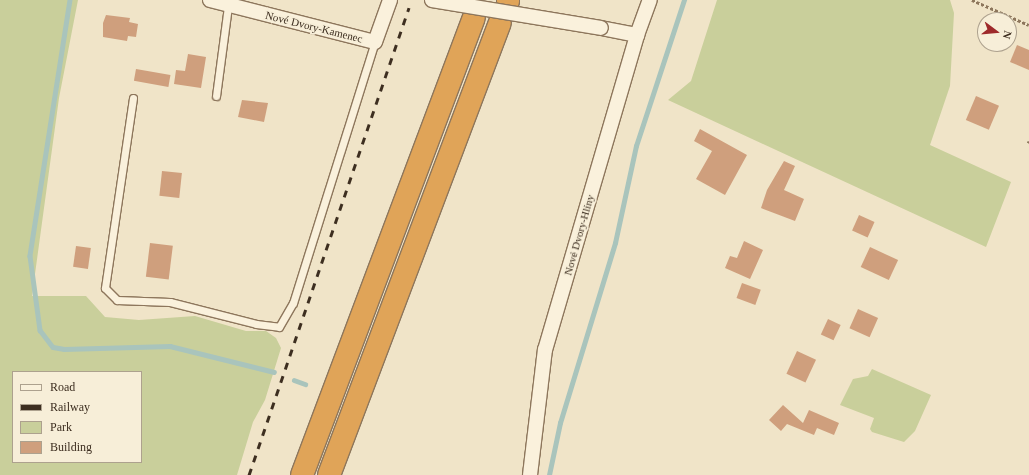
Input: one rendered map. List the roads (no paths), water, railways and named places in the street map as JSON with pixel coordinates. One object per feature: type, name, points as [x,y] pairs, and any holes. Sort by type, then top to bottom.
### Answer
[{"type":"highway","points":[[302,475],[474,18]]},
{"type":"highway","points":[[329,475],[500,23]]},
{"type":"street","name":"Nové Dvory-Kamenec","points":[[210,0],[228,6],[375,42],[390,0]]},
{"type":"street","points":[[432,0],[637,35]]},
{"type":"street","name":"Nové Dvory-Hlíny","points":[[530,475],[545,350],[637,35],[650,0]]},
{"type":"lane","points":[[216,96],[228,6]]},
{"type":"lane","points":[[133,98],[105,288],[116,300],[170,302],[256,324],[279,327],[293,302],[375,42]]},
{"type":"waterway","points":[[70,0],[30,256],[40,330],[53,347],[64,349],[170,346],[274,372]]},
{"type":"waterway","points":[[549,475],[560,423],[615,243],[636,146],[684,0]]},
{"type":"waterway","points":[[294,380],[305,384]]},
{"type":"railway","points":[[249,475],[409,8]]}]
